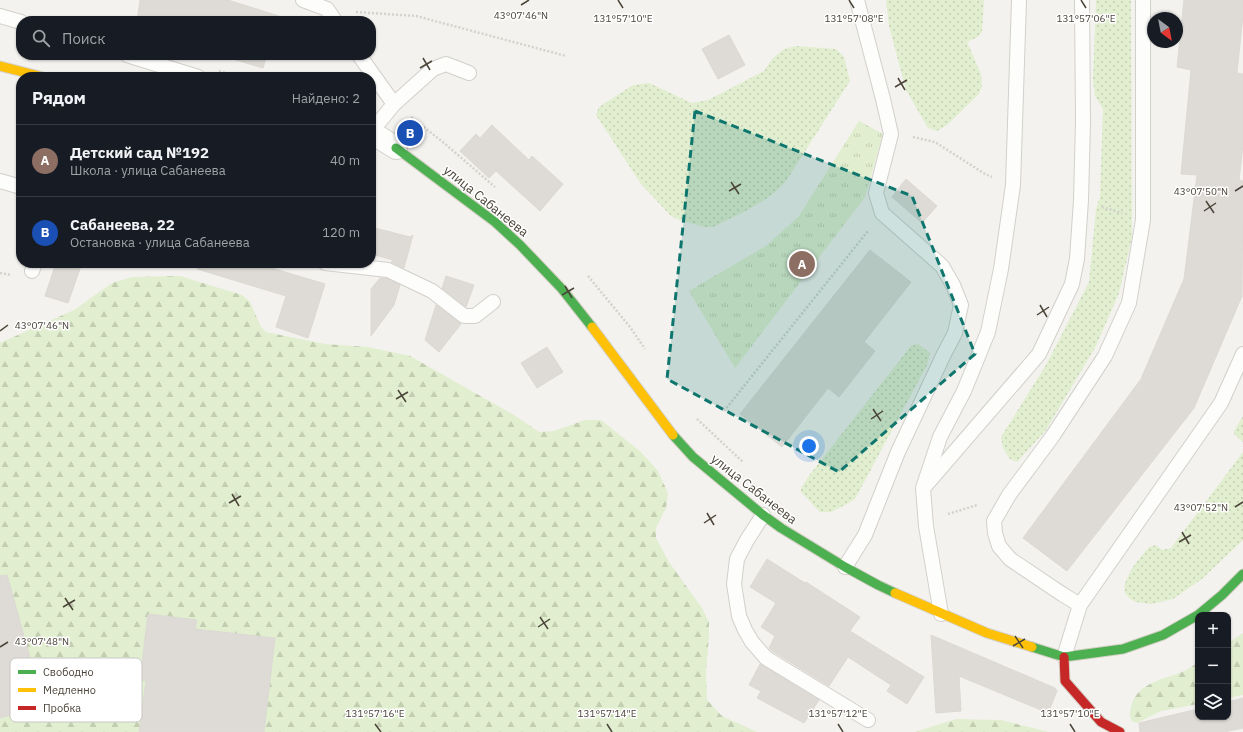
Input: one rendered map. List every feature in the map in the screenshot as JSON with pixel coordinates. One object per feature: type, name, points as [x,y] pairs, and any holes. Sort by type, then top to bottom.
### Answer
[{"type":"street","points":[[0,66],[23,72]]},
{"type":"street","points":[[376,135],[396,148]]},
{"type":"street","name":"улица Сабанеева","points":[[396,148],[489,218],[520,245],[562,289],[607,346],[668,429],[693,457],[781,528],[878,585],[987,633],[1064,657],[1123,649],[1162,635],[1198,615],[1222,595],[1243,574]]},
{"type":"street","points":[[1064,657],[1065,681],[1101,722],[1120,732]]},
{"type":"lane","points":[[303,0],[327,9],[332,16]]},
{"type":"lane","points":[[845,567],[865,535],[898,452],[955,333],[961,305],[953,285],[942,266],[882,213],[876,193],[890,134],[883,99],[857,0]]},
{"type":"lane","points":[[941,614],[926,526],[923,488],[940,437],[964,391],[988,332],[1001,269],[1013,185],[1019,0]]},
{"type":"lane","points":[[923,488],[1039,354],[1072,284],[1076,259],[1081,200],[1083,122],[1082,0]]},
{"type":"lane","points":[[1080,605],[1010,559],[999,546],[995,533],[994,521],[1009,495],[1052,437],[1105,356],[1129,303],[1143,220],[1143,0]]},
{"type":"lane","points":[[0,16],[16,21]]},
{"type":"lane","points":[[143,60],[182,72]]},
{"type":"lane","points":[[363,60],[371,72]]},
{"type":"lane","points":[[376,126],[394,104],[433,69],[446,64],[469,73]]},
{"type":"lane","points":[[376,79],[394,104]]},
{"type":"lane","points":[[0,181],[16,186]]},
{"type":"lane","points":[[370,268],[388,270],[432,291],[464,316],[475,316],[493,302]]},
{"type":"lane","points":[[1064,657],[1080,605],[1221,403],[1243,354]]},
{"type":"lane","points":[[764,515],[747,540],[737,559],[734,584],[739,616],[745,630],[752,642],[766,658],[868,720]]},
{"type":"path","points":[[327,9],[416,16],[566,56]]},
{"type":"path","points":[[890,134],[898,134],[935,142],[985,174],[1013,185]]},
{"type":"path","points":[[1081,200],[1143,220]]},
{"type":"path","points":[[724,411],[882,213]]},
{"type":"path","points":[[926,526],[949,513],[1009,495]]},
{"type":"highlighted area","points":[[695,111],[912,196],[975,354],[839,472],[667,379]]},
{"type":"green space","points":[[886,0],[984,0],[982,32],[978,37],[967,42],[981,74],[982,85],[979,94],[947,125],[937,131],[928,128],[906,90],[889,26]]},
{"type":"green space","points":[[1096,0],[1131,0],[1132,237],[1119,293],[1096,346],[1046,430],[1017,462],[1010,459],[1003,448],[1001,437],[1046,365],[1089,282],[1096,209],[1100,197],[1103,109],[1095,96],[1093,80]]},
{"type":"green space","points":[[796,46],[836,49],[844,57],[850,81],[786,181],[761,202],[743,213],[713,227],[705,227],[679,220],[671,216],[641,184],[596,115],[599,107],[633,85],[649,83],[692,103],[708,100],[764,71],[772,59],[784,49]]},
{"type":"green space","points":[[859,121],[883,134],[865,197],[735,368],[689,291],[766,246],[799,216]]},
{"type":"green space","points":[[180,276],[242,295],[250,302],[261,327],[266,332],[325,344],[368,347],[410,356],[514,415],[539,432],[554,431],[585,420],[601,420],[641,452],[658,471],[668,493],[666,508],[656,528],[656,538],[669,562],[702,608],[709,622],[706,671],[707,700],[722,716],[757,732],[0,732],[0,343],[74,310],[112,283],[132,277]]},
{"type":"green space","points":[[918,344],[930,353],[927,365],[855,499],[831,512],[820,512],[801,492],[801,488],[808,477],[911,346]]},
{"type":"green space","points":[[1243,416],[1243,442],[1234,434],[1234,431]]},
{"type":"green space","points":[[1243,452],[1243,540],[1202,579],[1173,599],[1151,604],[1136,602],[1130,599],[1125,593],[1124,586],[1135,564],[1149,547],[1156,545],[1162,550],[1171,548]]},
{"type":"green space","points":[[1243,633],[1243,695],[1231,697],[1231,648],[1231,641]]},
{"type":"green space","points":[[1195,665],[1195,705],[1161,711],[1137,723],[1132,721],[1130,716],[1131,707],[1138,693],[1150,684],[1184,671]]},
{"type":"green space","points":[[956,719],[1001,720],[1049,732],[915,732]]},
{"type":"building","points":[[140,0],[228,0],[279,16],[138,16]]},
{"type":"building","points":[[1184,0],[1243,0],[1243,15],[1237,73],[1243,74],[1243,145],[1239,180],[1243,181],[1242,296],[1194,408],[1067,571],[1023,538],[1141,379],[1184,279],[1197,175],[1181,174],[1191,70],[1177,67],[1179,48],[1183,48]]},
{"type":"building","points":[[729,35],[745,65],[718,79],[702,49]]},
{"type":"building","points":[[236,60],[265,60],[263,68]]},
{"type":"building","points":[[492,125],[529,160],[532,156],[563,184],[540,211],[496,171],[489,178],[460,151],[476,134],[480,138]]},
{"type":"building","points":[[906,179],[937,206],[922,223],[892,197]]},
{"type":"building","points":[[376,228],[410,237],[413,235],[404,268],[391,262],[393,260],[376,255]]},
{"type":"building","points":[[870,250],[911,282],[864,342],[875,351],[839,397],[828,388],[782,447],[740,414]]},
{"type":"building","points":[[54,268],[80,268],[68,303],[45,296]]},
{"type":"building","points":[[272,268],[325,284],[308,338],[276,327],[286,296],[197,269]]},
{"type":"building","points":[[446,276],[474,285],[466,307],[442,288]]},
{"type":"building","points":[[380,278],[386,278],[400,285],[394,305],[371,336],[371,289]]},
{"type":"building","points":[[436,305],[461,324],[439,352],[425,340]]},
{"type":"building","points":[[547,347],[563,372],[537,388],[521,363]]},
{"type":"building","points":[[767,559],[860,617],[850,631],[924,677],[907,704],[887,691],[891,685],[848,657],[829,686],[769,648],[775,636],[761,627],[776,603],[750,587]]},
{"type":"building","points":[[7,575],[30,658],[10,658],[10,715],[0,718],[0,576]]},
{"type":"building","points":[[148,614],[197,620],[195,629],[275,638],[264,732],[139,732],[140,722],[142,722],[146,681],[142,680],[142,664]]},
{"type":"building","points":[[931,635],[1055,688],[1057,691],[1048,713],[959,676],[961,711],[936,713]]},
{"type":"building","points":[[760,664],[819,700],[804,723],[757,698],[761,691],[749,685]]},
{"type":"building","points":[[1243,698],[1243,728],[1224,732],[1140,732],[1139,723],[1195,710],[1195,720],[1231,720],[1231,701]]},
{"type":"traffic: fast","points":[[396,148],[495,222],[520,245],[562,289],[592,327]]},
{"type":"traffic: fast","points":[[673,435],[693,457],[781,528],[845,567],[895,593]]},
{"type":"traffic: fast","points":[[1032,647],[1064,657],[1123,649],[1163,635],[1198,615],[1222,595],[1243,574]]},
{"type":"traffic: slow","points":[[0,66],[23,72]]},
{"type":"traffic: slow","points":[[592,327],[673,435]]},
{"type":"traffic: slow","points":[[895,593],[987,633],[1032,647]]},
{"type":"traffic: jam","points":[[1064,657],[1065,681],[1101,722],[1120,732]]},
{"type":"place","name":"Сабанеева, 22","points":[[410,133]]},
{"type":"place","name":"Детский сад №192","points":[[802,264]]}]
